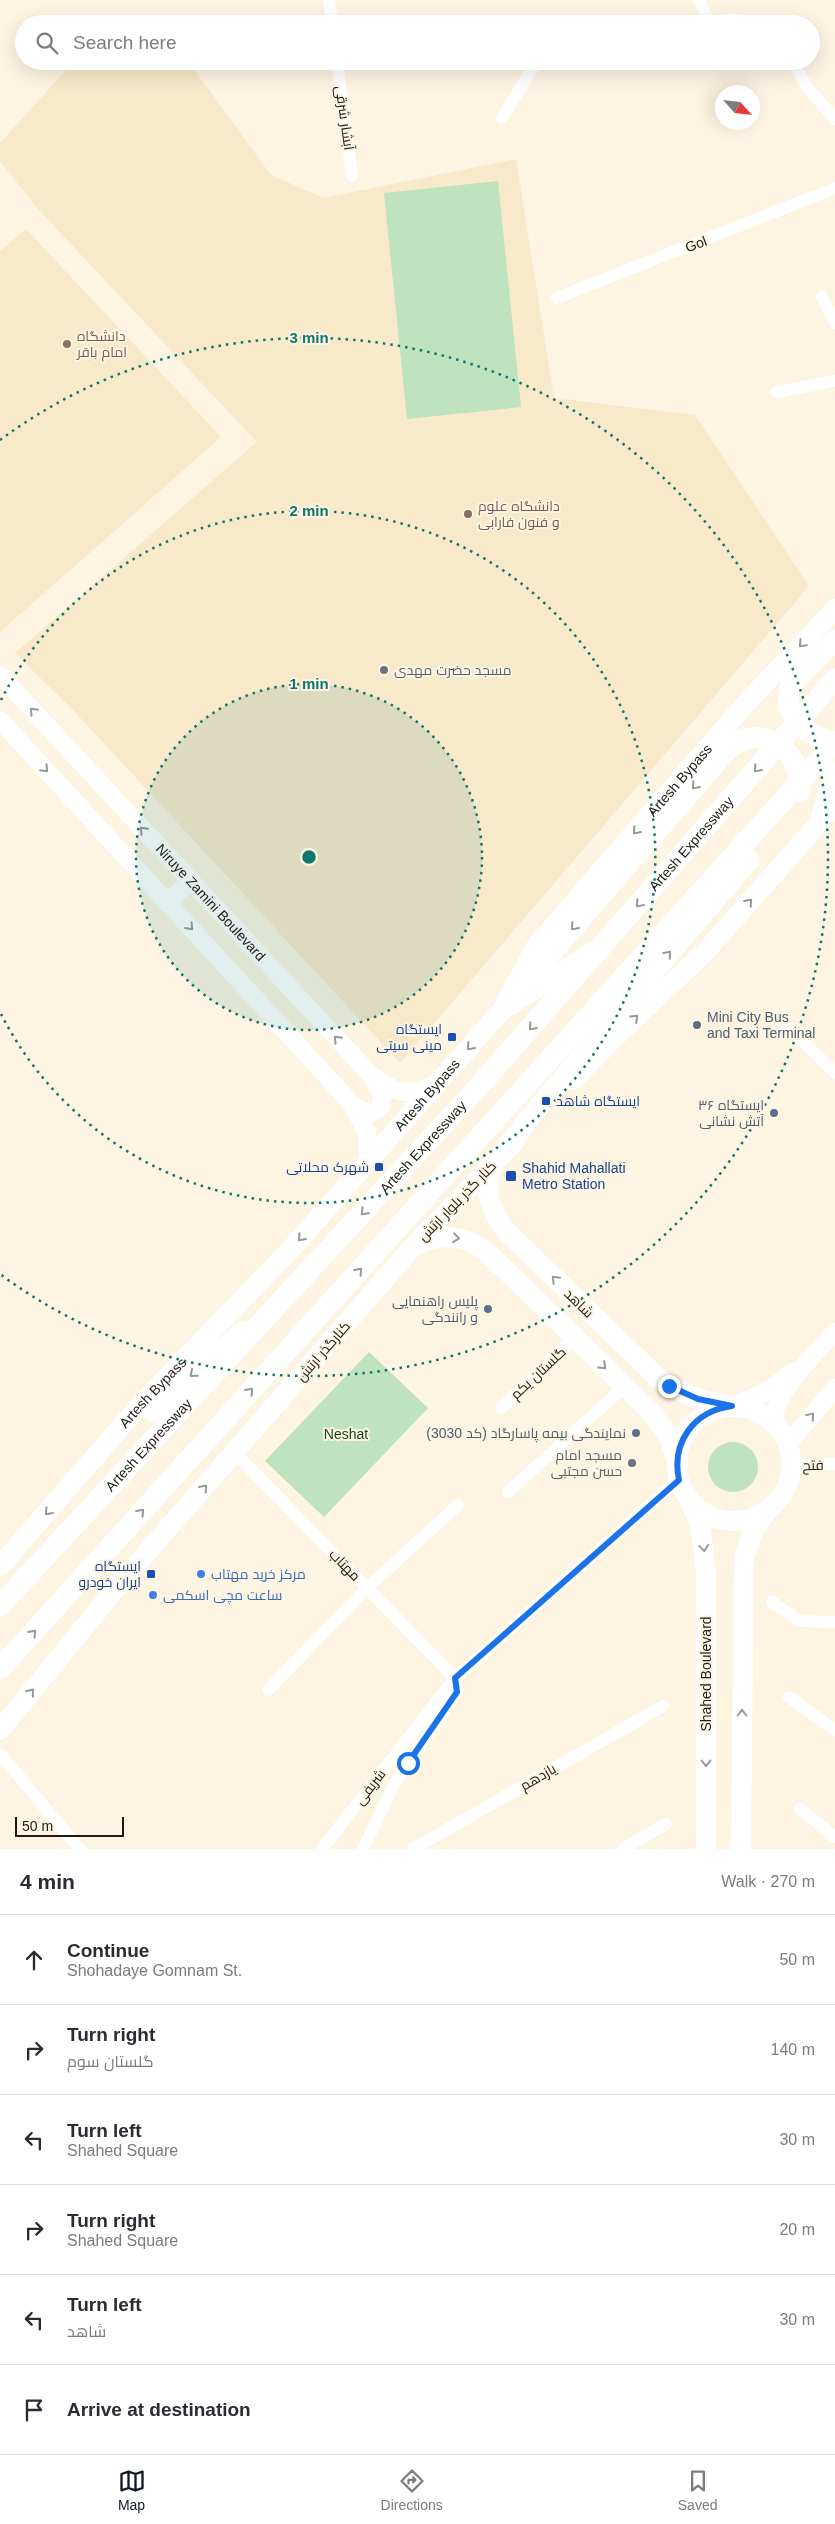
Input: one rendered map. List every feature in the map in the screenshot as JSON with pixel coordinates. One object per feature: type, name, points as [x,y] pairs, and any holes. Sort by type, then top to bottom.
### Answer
[{"type":"highway","points":[[0,1669],[835,742],[821,739],[800,726],[791,710],[787,696],[790,686],[835,640]]},
{"type":"highway","name":"Artesh Expressway","points":[[0,1606],[481,1084],[835,679]]},
{"type":"highway","points":[[502,1010],[735,743],[754,737],[777,744],[792,757],[798,768],[800,782],[796,803],[523,1125],[503,1153]]},
{"type":"main road","name":"Artesh Bypass","points":[[0,1566],[66,1493],[142,1404],[291,1249],[502,1010],[537,945],[749,700],[835,608]]},
{"type":"main road","name":"Niruye Zamini Boulevard","points":[[0,675],[370,1074],[394,1091],[412,1093],[437,1084]]},
{"type":"main road","points":[[0,720],[352,1104],[367,1132],[368,1162]]},
{"type":"main road","points":[[818,823],[835,771]]},
{"type":"main road","points":[[503,1153],[612,1040],[705,952],[835,805]]},
{"type":"main road","points":[[167,903],[190,882]]},
{"type":"main road","points":[[502,1010],[603,945]]},
{"type":"main road","points":[[352,1104],[366,1113],[377,1110],[381,1106],[382,1094],[370,1074]]},
{"type":"main road","name":"شاهد","points":[[503,1153],[490,1173],[488,1188],[494,1213],[507,1232],[660,1380],[690,1396],[732,1406]]},
{"type":"main road","name":"کنار گذر بلوار ارتش","points":[[410,1250],[503,1153]]},
{"type":"main road","points":[[488,1252],[484,1241],[487,1233],[495,1229],[507,1232]]},
{"type":"main road","name":"شاهد","points":[[410,1250],[428,1240],[448,1237],[468,1240],[488,1252],[651,1412],[669,1437],[678,1470]]},
{"type":"main road","name":"کنارگذر ارتش","points":[[235,1453],[410,1250]]},
{"type":"main road","points":[[66,1493],[172,1392],[296,1286]]},
{"type":"main road","points":[[741,1849],[744,1557],[752,1533],[788,1483],[791,1465],[784,1436],[775,1416],[778,1404],[787,1388],[835,1332]]},
{"type":"main road","points":[[767,1511],[752,1518],[735,1521],[718,1519],[703,1512],[690,1501],[678,1470],[680,1446],[686,1432],[708,1412],[732,1406],[766,1392],[813,1356]]},
{"type":"main road","points":[[784,1436],[835,1388]]},
{"type":"main road","points":[[732,1406],[750,1408],[766,1416],[784,1436]]},
{"type":"main road","points":[[0,1730],[117,1587],[235,1453]]},
{"type":"main road","name":"Shahed Boulevard","points":[[690,1501],[700,1525],[706,1571],[706,1849]]},
{"type":"street","points":[[329,0],[331,15]]},
{"type":"street","points":[[699,0],[702,15]]},
{"type":"street","name":"آبشار شرقی","points":[[338,70],[352,175]]},
{"type":"street","points":[[502,118],[532,70]]},
{"type":"street","points":[[797,70],[807,87],[835,119]]},
{"type":"street","name":"Gol","points":[[557,298],[835,188]]},
{"type":"street","points":[[822,297],[835,323]]},
{"type":"street","points":[[777,392],[835,381]]},
{"type":"street","points":[[783,1022],[835,1073]]},
{"type":"street","name":"گلستان یکم","points":[[501,1408],[575,1338]]},
{"type":"street","points":[[508,1492],[624,1386]]},
{"type":"street","name":"مهتاب","points":[[235,1453],[455,1678]]},
{"type":"street","name":"فتح","points":[[791,1465],[835,1464]]},
{"type":"street","name":"شریفی","points":[[322,1849],[455,1678],[678,1470]]},
{"type":"street","points":[[268,1690],[367,1588],[458,1505]]},
{"type":"street","points":[[772,1602],[800,1621],[835,1622]]},
{"type":"street","points":[[363,1849],[396,1781],[457,1692],[455,1678]]},
{"type":"street","points":[[789,1697],[835,1730]]},
{"type":"street","name":"یازدهم","points":[[413,1849],[663,1706]]},
{"type":"street","points":[[0,1754],[80,1849]]},
{"type":"street","points":[[800,1809],[835,1837]]},
{"type":"street","points":[[623,1849],[666,1824]]},
{"type":"shaded area","name":"دانشگاه علوم و فنون فارابی","points":[[66,70],[195,70],[271,175],[324,198],[516,159],[554,398],[695,415],[809,586],[400,1063],[73,710],[15,653],[257,442],[38,209],[0,161],[0,143]]},
{"type":"shaded area","name":"دانشگاه امام باقر","points":[[26,229],[221,437],[0,632],[0,251]]},
{"type":"green space","points":[[498,181],[521,407],[407,419],[384,193]]},
{"type":"green space","name":"Neshat","points":[[369,1352],[428,1408],[324,1517],[265,1461]]},
{"type":"green space","points":[[728,1442],[738,1442],[751,1449],[758,1462],[758,1472],[751,1485],[738,1492],[728,1492],[719,1488],[712,1481],[708,1472],[708,1462],[712,1453],[719,1446]]},
{"type":"place","name":"دانشگاه امام باقر","points":[[67,344]]},
{"type":"place","name":"دانشگاه علوم و فنون فارابی","points":[[468,514]]},
{"type":"place","name":"مسجد حضرت مهدی","points":[[384,670]]},
{"type":"place","name":"Mini City Bus and Taxi Terminal","points":[[697,1025]]},
{"type":"place","name":"ایستگاه مینی سیتی","points":[[452,1037]]},
{"type":"place","name":"ایستگاه شاهد","points":[[546,1101]]},
{"type":"place","name":"ایستگاه ۳۶ آتش نشانی","points":[[774,1113]]},
{"type":"place","name":"شهرک محلاتی","points":[[379,1167]]},
{"type":"place","name":"Shahid Mahallati Metro Station","points":[[511,1176]]},
{"type":"place","name":"پلیس راهنمایی و رانندگی","points":[[488,1309]]},
{"type":"place","name":"نمایندگی بیمه پاسارگاد (کد 3030)","points":[[636,1433]]},
{"type":"place","name":"مسجد امام حسن مجتبی","points":[[632,1463]]},
{"type":"place","name":"ایستگاه ایران خودرو","points":[[151,1574]]},
{"type":"place","name":"مرکز خرید مهتاب","points":[[201,1574]]},
{"type":"place","name":"ساعت مچی اسکمی","points":[[153,1595]]},
{"type":"route","points":[[408,1763],[457,1692],[455,1678],[679,1480],[677,1461],[680,1446],[686,1432],[708,1412],[732,1406],[698,1399],[669,1386]]}]
